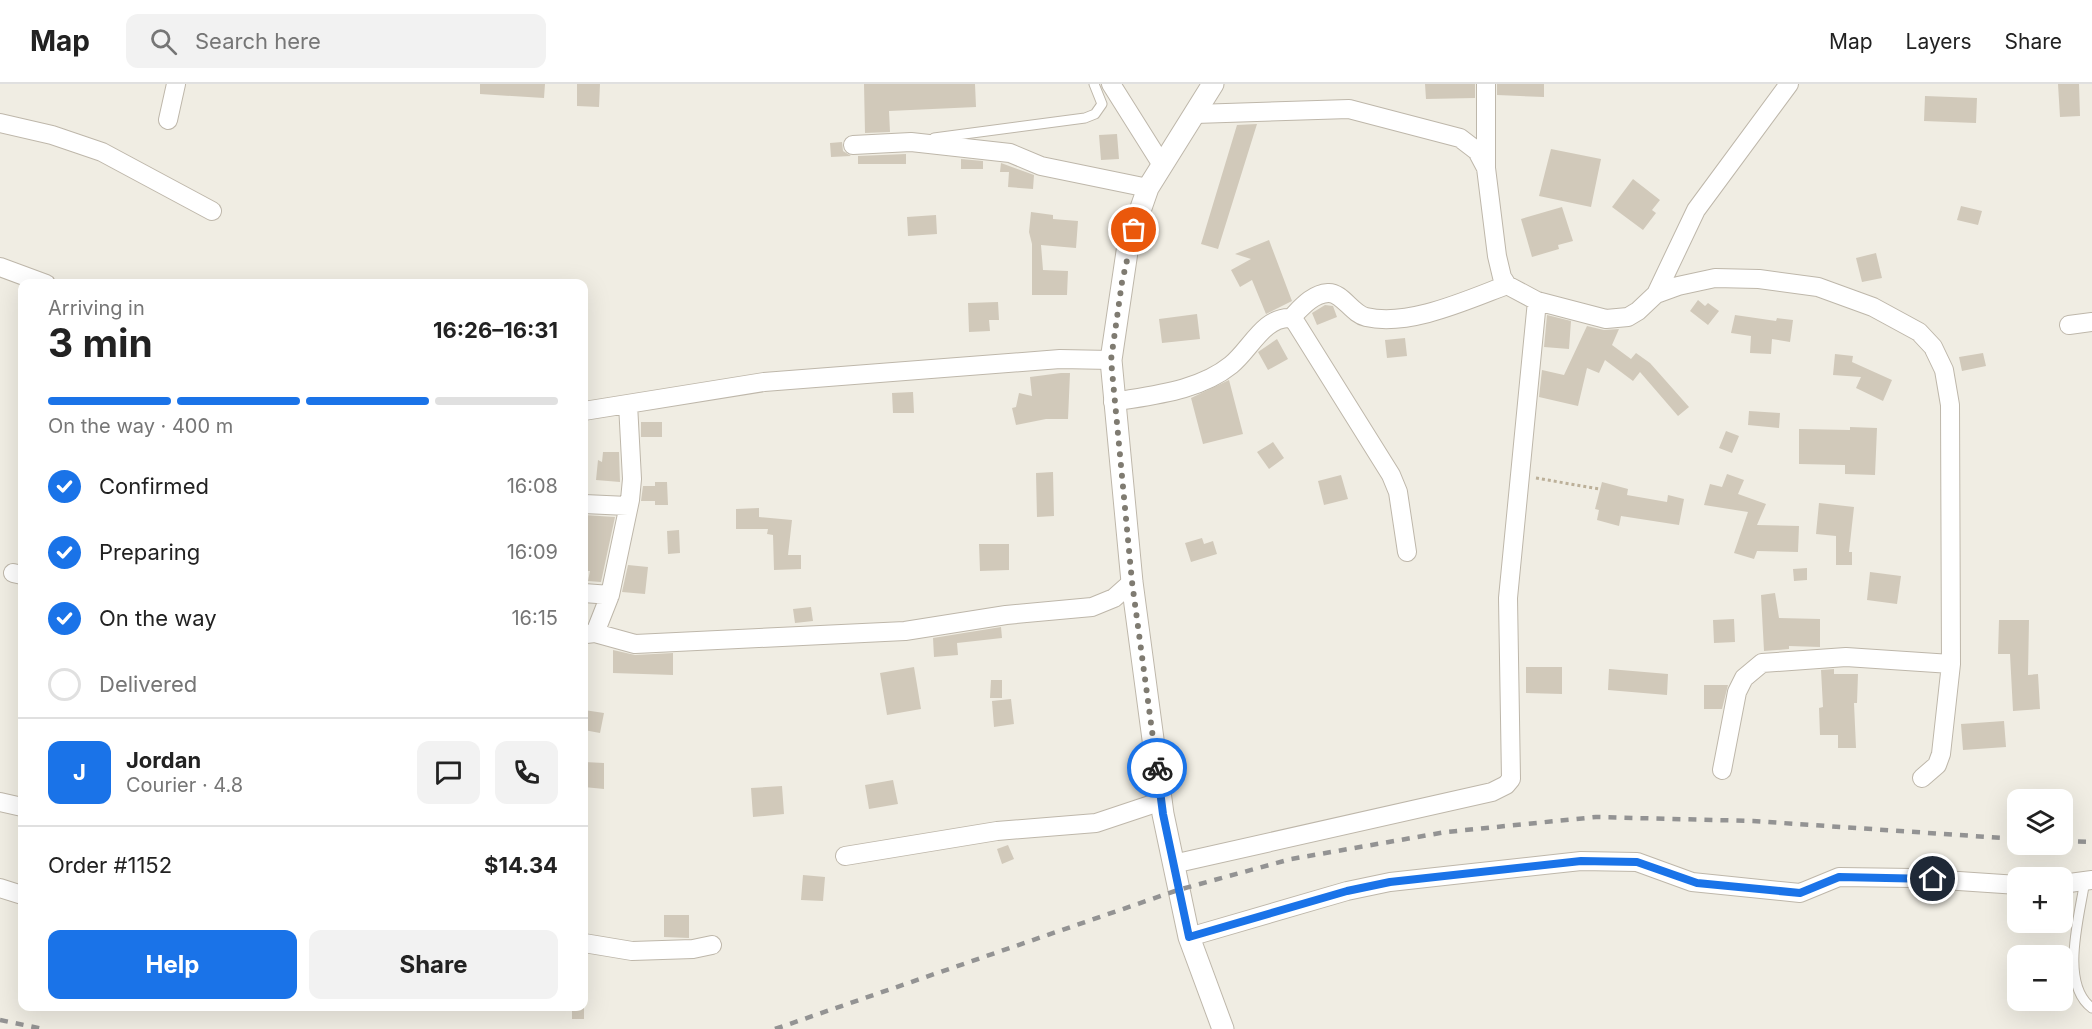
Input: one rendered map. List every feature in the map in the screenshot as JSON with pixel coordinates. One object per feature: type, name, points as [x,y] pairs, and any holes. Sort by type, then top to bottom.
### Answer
[{"type":"street","points":[[168,120],[176,84]]},
{"type":"street","points":[[1111,84],[1162,165]]},
{"type":"street","points":[[1213,84],[1148,188],[1128,245],[1111,360],[1113,402],[1132,582],[1162,801],[1189,937],[1223,1029]]},
{"type":"street","points":[[1486,84],[1486,168],[1497,256],[1502,277],[1507,285],[1537,301],[1606,320],[1617,320],[1638,311],[1656,294],[1696,210],[1789,84]]},
{"type":"street","points":[[1196,114],[1358,110],[1460,138],[1477,151],[1486,168]]},
{"type":"street","points":[[0,123],[52,135],[102,152],[212,211]]},
{"type":"street","points":[[853,145],[911,142],[1010,153],[1041,166],[1148,188]]},
{"type":"street","points":[[0,267],[32,279]]},
{"type":"street","points":[[1656,294],[1678,286],[1714,278],[1798,283],[1873,307],[1919,332],[1933,347],[1944,370],[1950,405],[1951,664],[1941,754],[1937,765],[1922,778]]},
{"type":"street","points":[[1113,402],[1170,392],[1220,373],[1234,363],[1274,320],[1291,318],[1315,296],[1334,294],[1361,316],[1387,318],[1432,312],[1507,285]]},
{"type":"street","points":[[1173,864],[1492,792],[1506,785],[1511,779],[1508,598],[1537,301]]},
{"type":"street","points":[[1291,318],[1296,322],[1391,475],[1398,492],[1407,552]]},
{"type":"street","points":[[2069,325],[2092,322]]},
{"type":"street","points":[[588,410],[764,382],[1060,358],[1111,360]]},
{"type":"street","points":[[628,404],[632,479],[628,506],[610,595],[589,634],[635,644],[905,631],[1006,615],[1092,607],[1114,598],[1132,582]]},
{"type":"street","points":[[588,504],[628,506]]},
{"type":"street","points":[[588,593],[610,595]]},
{"type":"street","points":[[1722,770],[1737,692],[1744,678],[1762,663],[1846,657],[1951,664]]},
{"type":"street","points":[[845,856],[997,831],[1096,823],[1162,801]]},
{"type":"street","points":[[0,802],[18,806]]},
{"type":"street","points":[[1189,937],[1347,891],[1390,882],[1581,861],[1637,862],[1697,883],[1793,893],[1805,893],[1839,877],[1914,878],[2007,884]]},
{"type":"street","points":[[2073,882],[2088,880]]},
{"type":"street","points":[[0,888],[18,894]]},
{"type":"street","points":[[588,944],[632,951],[683,950],[712,945]]},
{"type":"lane","points":[[911,142],[1095,114],[1101,104],[1094,84]]},
{"type":"lane","points":[[2088,880],[2074,970],[2079,991],[2092,1008]]},
{"type":"path","points":[[1519,476],[1599,489]]},
{"type":"building","points":[[480,84],[545,84],[544,98],[480,94]]},
{"type":"building","points":[[577,84],[600,84],[599,107],[577,106]]},
{"type":"building","points":[[864,84],[975,84],[976,107],[889,111],[890,132],[865,133]]},
{"type":"building","points":[[1425,84],[1475,84],[1475,98],[1426,99]]},
{"type":"building","points":[[1497,84],[1544,84],[1544,97],[1497,95]]},
{"type":"building","points":[[2058,84],[2079,84],[2080,116],[2060,117]]},
{"type":"building","points":[[1925,96],[1977,98],[1976,123],[1924,121]]},
{"type":"building","points":[[1257,124],[1218,249],[1201,244],[1237,125]]},
{"type":"building","points":[[1117,134],[1119,159],[1101,160],[1099,135]]},
{"type":"building","points":[[842,142],[843,151],[851,156],[831,157],[830,143]]},
{"type":"building","points":[[1551,149],[1601,159],[1591,207],[1539,196]]},
{"type":"building","points":[[906,154],[906,164],[858,164],[858,156]]},
{"type":"building","points":[[961,159],[983,161],[983,169],[961,169]]},
{"type":"building","points":[[1001,163],[1034,175],[1033,189],[1008,187],[1009,172],[1000,172]]},
{"type":"building","points":[[1633,179],[1660,200],[1652,210],[1656,213],[1643,230],[1612,207]]},
{"type":"building","points":[[1961,206],[1982,211],[1978,225],[1957,220]]},
{"type":"building","points":[[1562,207],[1573,241],[1558,245],[1559,249],[1532,257],[1521,219]]},
{"type":"building","points":[[1031,212],[1053,215],[1053,219],[1078,221],[1076,248],[1041,245],[1043,270],[1068,271],[1067,295],[1032,295],[1032,244],[1029,232]]},
{"type":"building","points":[[936,215],[937,234],[908,236],[907,217]]},
{"type":"building","points":[[1269,240],[1292,301],[1266,314],[1252,280],[1240,287],[1231,270],[1251,259],[1235,254]]},
{"type":"building","points":[[1876,253],[1882,278],[1862,282],[1856,258]]},
{"type":"building","points":[[1698,300],[1705,306],[1708,303],[1719,311],[1708,325],[1690,311]]},
{"type":"building","points":[[998,302],[999,320],[989,320],[990,331],[969,332],[968,303]]},
{"type":"building","points":[[1325,305],[1333,306],[1337,317],[1317,325],[1312,313]]},
{"type":"building","points":[[1197,314],[1200,339],[1162,343],[1159,319]]},
{"type":"building","points":[[1547,315],[1571,321],[1569,349],[1544,347]]},
{"type":"building","points":[[1735,315],[1776,321],[1777,318],[1793,320],[1790,342],[1772,339],[1771,354],[1750,353],[1751,336],[1731,333]]},
{"type":"building","points":[[1587,326],[1604,330],[1619,329],[1612,345],[1631,359],[1636,353],[1650,363],[1689,407],[1678,416],[1640,372],[1633,381],[1605,360],[1599,373],[1587,368],[1578,406],[1539,397],[1542,370],[1564,375]]},
{"type":"building","points":[[1405,338],[1407,356],[1387,358],[1385,340]]},
{"type":"building","points":[[1277,339],[1288,359],[1268,370],[1258,352]]},
{"type":"building","points":[[1983,353],[1986,366],[1962,371],[1959,357]]},
{"type":"building","points":[[1835,354],[1853,356],[1852,362],[1892,380],[1883,401],[1856,388],[1861,377],[1833,375]]},
{"type":"building","points":[[1070,373],[1068,419],[1046,419],[1016,425],[1012,408],[1016,407],[1019,393],[1032,396],[1030,377]]},
{"type":"building","points":[[1229,380],[1243,434],[1203,444],[1191,398]]},
{"type":"building","points":[[913,392],[914,413],[893,413],[892,393]]},
{"type":"building","points":[[1749,411],[1780,413],[1779,428],[1748,425]]},
{"type":"building","points":[[641,422],[662,422],[662,437],[641,437]]},
{"type":"building","points":[[1850,427],[1877,428],[1875,475],[1845,474],[1845,465],[1799,464],[1799,429],[1850,430]]},
{"type":"building","points":[[1726,431],[1739,436],[1732,453],[1719,448]]},
{"type":"building","points":[[1273,442],[1284,458],[1269,469],[1257,452]]},
{"type":"building","points":[[603,452],[619,452],[620,482],[596,480],[598,460],[602,462]]},
{"type":"building","points":[[1053,472],[1054,516],[1037,517],[1036,473]]},
{"type":"building","points":[[1727,474],[1744,480],[1738,494],[1766,504],[1757,525],[1799,526],[1798,552],[1757,551],[1754,559],[1734,553],[1748,512],[1704,505],[1710,484],[1722,487]]},
{"type":"building","points":[[1341,475],[1348,499],[1324,505],[1318,481]]},
{"type":"building","points":[[655,482],[667,482],[668,505],[655,505],[655,501],[641,501],[643,486],[655,486]]},
{"type":"building","points":[[1602,482],[1628,489],[1627,495],[1667,502],[1668,495],[1684,499],[1679,525],[1621,516],[1619,526],[1597,520],[1599,510],[1595,509]]},
{"type":"building","points":[[1819,503],[1854,507],[1849,552],[1852,552],[1852,565],[1836,565],[1836,536],[1816,534]]},
{"type":"building","points":[[759,508],[759,517],[792,520],[788,555],[801,555],[801,569],[774,570],[773,535],[767,534],[768,529],[736,529],[736,509]]},
{"type":"building","points":[[588,515],[615,517],[601,582],[588,581],[590,571],[588,571]]},
{"type":"building","points":[[679,530],[680,553],[668,554],[667,531]]},
{"type":"building","points":[[1202,538],[1204,544],[1213,541],[1217,554],[1191,562],[1185,543]]},
{"type":"building","points":[[979,544],[1009,544],[1009,570],[980,571]]},
{"type":"building","points":[[628,565],[648,567],[645,594],[622,592]]},
{"type":"building","points":[[1807,568],[1807,580],[1794,581],[1793,569]]},
{"type":"building","points":[[1870,572],[1901,576],[1897,604],[1867,600]]},
{"type":"building","points":[[1775,593],[1779,618],[1820,619],[1820,647],[1789,646],[1789,649],[1764,651],[1761,595]]},
{"type":"building","points":[[811,607],[813,621],[795,623],[793,609]]},
{"type":"building","points":[[1734,619],[1735,642],[1714,643],[1713,620]]},
{"type":"building","points":[[1999,620],[2029,620],[2028,675],[2038,674],[2040,709],[2013,711],[2010,654],[1998,654]]},
{"type":"building","points":[[1001,627],[1002,638],[957,643],[958,655],[934,657],[933,638]]},
{"type":"building","points":[[613,650],[635,655],[673,653],[673,675],[613,673]]},
{"type":"building","points":[[914,667],[921,709],[887,715],[880,673]]},
{"type":"building","points":[[1526,667],[1562,667],[1562,694],[1526,693]]},
{"type":"building","points":[[1609,669],[1668,674],[1667,695],[1608,690]]},
{"type":"building","points":[[1834,669],[1834,674],[1858,674],[1857,703],[1854,703],[1856,748],[1838,748],[1838,735],[1820,735],[1819,708],[1823,707],[1821,670]]},
{"type":"building","points":[[991,680],[1002,680],[1002,698],[990,698]]},
{"type":"building","points":[[1704,685],[1728,685],[1722,709],[1704,709]]},
{"type":"building","points":[[1011,699],[1014,724],[994,727],[992,701]]},
{"type":"building","points":[[588,711],[604,713],[600,733],[588,731]]},
{"type":"building","points":[[2004,721],[2006,747],[1963,750],[1961,724]]},
{"type":"building","points":[[588,762],[604,763],[604,789],[588,787]]},
{"type":"building","points":[[893,780],[898,804],[869,809],[865,785]]},
{"type":"building","points":[[782,786],[784,814],[753,817],[751,788]]},
{"type":"building","points":[[1008,845],[1014,859],[1002,864],[997,849]]},
{"type":"building","points":[[803,875],[825,877],[823,901],[801,900]]},
{"type":"building","points":[[664,915],[689,915],[689,938],[664,937]]},
{"type":"building","points":[[572,1011],[584,1011],[584,1019],[572,1019]]},
{"type":"railway","points":[[775,1029],[1178,890],[1291,859],[1446,832],[1596,817],[1753,821],[2007,838]]},
{"type":"railway","points":[[2073,841],[2092,842]]},
{"type":"railway","points":[[0,1020],[43,1029]]},
{"type":"way so far","points":[[1134,230],[1128,245],[1111,360],[1113,402],[1132,582],[1157,768]]},
{"type":"route","points":[[1157,768],[1163,814],[1189,937],[1347,891],[1390,882],[1581,861],[1637,862],[1649,864],[1697,883],[1786,893],[1805,893],[1839,877],[1933,879]]}]
